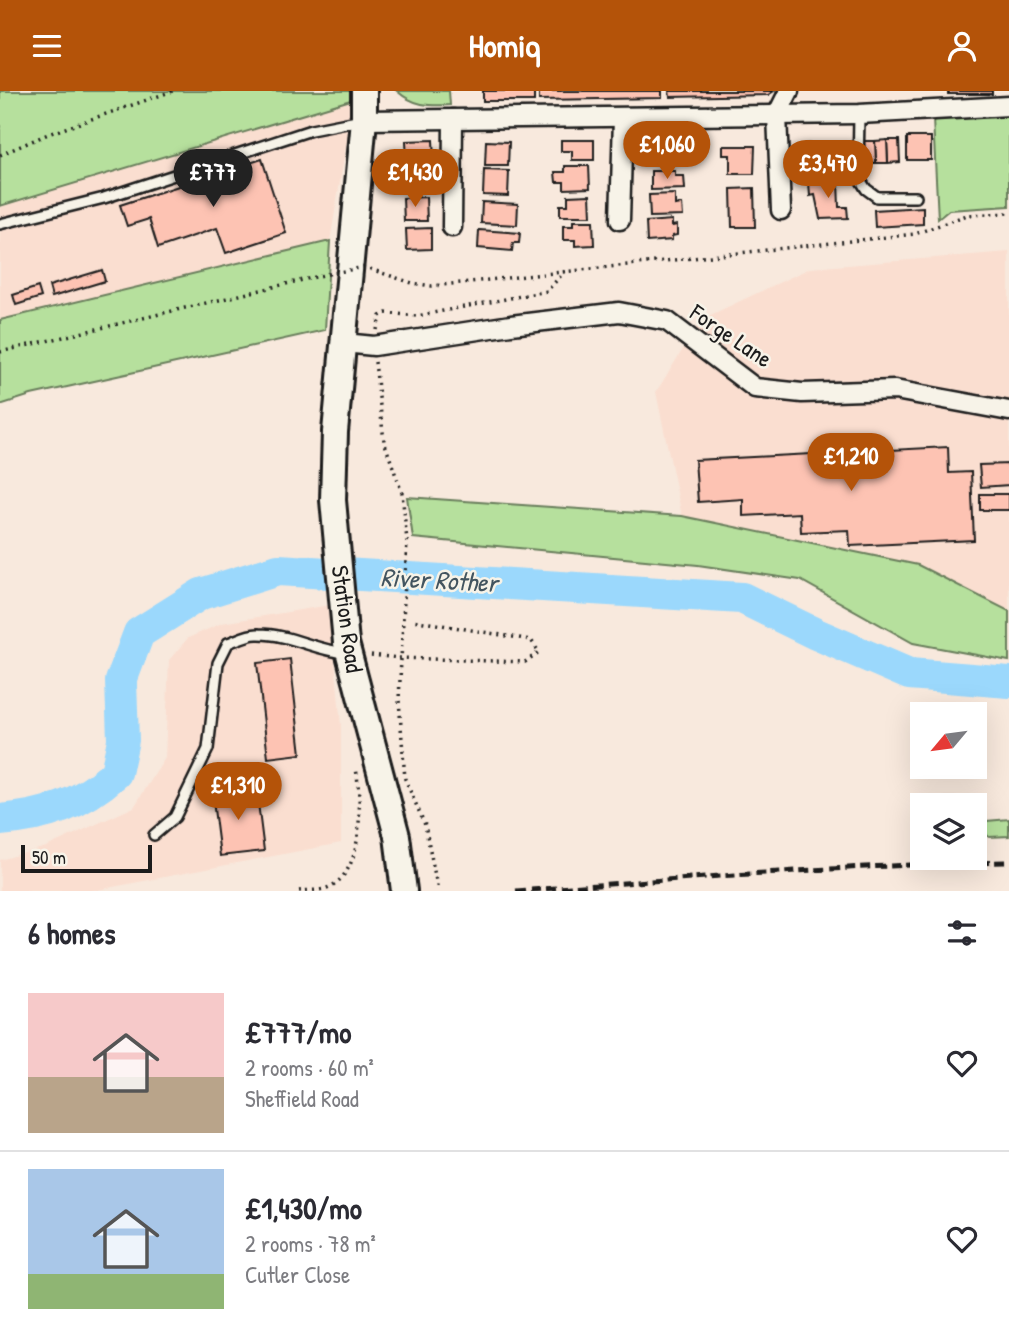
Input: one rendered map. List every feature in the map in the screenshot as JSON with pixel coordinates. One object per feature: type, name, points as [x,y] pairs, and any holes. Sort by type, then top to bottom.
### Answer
[{"type":"main road","name":"Station Road","points":[[364,91],[364,120],[335,432],[333,500],[348,653],[397,836],[404,891]]},
{"type":"street","points":[[781,210],[778,115],[789,91]]},
{"type":"street","points":[[364,120],[859,114],[1009,106]]},
{"type":"street","points":[[620,220],[624,118]]},
{"type":"street","points":[[452,227],[453,119]]},
{"type":"street","name":"Forge Lane","points":[[344,343],[374,346],[618,312],[667,321],[755,388],[802,393],[895,390],[1009,411]]},
{"type":"lane","points":[[859,114],[858,176],[861,184],[877,197],[916,197]]},
{"type":"lane","points":[[0,224],[104,198],[311,130],[364,120]]},
{"type":"lane","points":[[154,835],[175,817],[208,749],[218,663],[228,643],[257,633],[288,638],[322,651],[348,653]]},
{"type":"path","points":[[0,155],[48,134],[173,91]]},
{"type":"path","points":[[0,352],[365,267],[412,283],[432,286],[915,234],[967,215],[1009,213]]},
{"type":"path","points":[[438,891],[425,825],[405,779],[398,700],[407,541],[402,493],[384,442],[374,346],[380,316],[386,313],[417,316],[547,291],[565,271]]},
{"type":"path","points":[[348,653],[400,658],[525,661],[539,652],[531,640],[412,620]]},
{"type":"path","points":[[299,891],[327,888],[342,877],[357,845],[361,798],[355,761]]},
{"type":"shaded area","points":[[354,99],[330,241],[0,320],[0,206]]},
{"type":"shaded area","points":[[1009,252],[1009,611],[918,565],[682,516],[656,392],[702,319],[810,268]]},
{"type":"shaded area","points":[[330,605],[341,726],[341,843],[92,891],[0,891],[0,860],[46,847],[134,807],[165,758],[169,660],[188,638],[222,623]]},
{"type":"green space","points":[[0,91],[353,91],[354,99],[0,206]]},
{"type":"green space","points":[[397,91],[449,91],[450,105],[422,104],[409,100]]},
{"type":"green space","points":[[1009,116],[1009,206],[949,210],[938,219],[933,119]]},
{"type":"green space","points":[[330,241],[325,330],[31,395],[0,405],[0,320]]},
{"type":"green space","points":[[407,497],[682,516],[918,565],[1009,611],[1009,661],[913,643],[800,580],[698,565],[413,538]]},
{"type":"green space","points":[[1009,819],[1009,836],[989,837],[987,821]]},
{"type":"building","points":[[483,91],[534,91],[534,101],[483,101]]},
{"type":"building","points":[[539,91],[662,91],[662,98],[539,100]]},
{"type":"building","points":[[669,91],[774,91],[768,95],[670,97]]},
{"type":"building","points":[[948,91],[992,91],[992,94],[948,94]]},
{"type":"building","points":[[651,129],[675,129],[675,162],[651,162]]},
{"type":"building","points":[[907,137],[931,137],[931,160],[907,160]]},
{"type":"building","points":[[433,140],[434,161],[407,162],[406,141]]},
{"type":"building","points":[[561,140],[594,140],[594,160],[572,160],[572,151],[561,151]]},
{"type":"building","points":[[887,140],[899,140],[900,162],[888,163]]},
{"type":"building","points":[[887,140],[888,163],[876,163],[875,141]]},
{"type":"building","points":[[486,141],[509,142],[508,166],[485,166]]},
{"type":"building","points":[[864,141],[875,141],[876,163],[865,163]]},
{"type":"building","points":[[829,143],[830,157],[835,156],[836,170],[812,171],[812,157],[805,157],[805,144]]},
{"type":"building","points":[[723,146],[755,146],[754,174],[730,174],[730,155],[723,155]]},
{"type":"building","points":[[262,159],[286,233],[226,253],[217,228],[158,248],[149,219],[127,226],[120,205]]},
{"type":"building","points":[[565,166],[589,166],[590,188],[564,189],[564,182],[556,182],[555,172],[565,172]]},
{"type":"building","points":[[405,170],[430,170],[430,192],[405,192]]},
{"type":"building","points":[[484,170],[509,171],[508,196],[483,195]]},
{"type":"building","points":[[651,171],[675,171],[675,176],[684,176],[685,189],[651,190]]},
{"type":"building","points":[[838,182],[839,207],[847,207],[848,218],[820,219],[815,195],[810,196],[809,183]]},
{"type":"building","points":[[754,188],[755,227],[732,227],[731,189]]},
{"type":"building","points":[[675,194],[675,205],[682,204],[683,216],[650,217],[649,195]]},
{"type":"building","points":[[590,195],[591,216],[560,216],[560,205],[568,205],[568,196]]},
{"type":"building","points":[[426,197],[427,221],[404,221],[403,198]]},
{"type":"building","points":[[482,202],[518,204],[517,225],[481,223]]},
{"type":"building","points":[[923,207],[923,224],[875,227],[874,210]]},
{"type":"building","points":[[672,220],[672,226],[677,225],[677,235],[672,236],[672,240],[647,242],[646,222]]},
{"type":"building","points":[[573,221],[593,221],[594,245],[575,246],[575,240],[563,240],[563,226],[573,226]]},
{"type":"building","points":[[431,228],[431,249],[407,250],[406,229]]},
{"type":"building","points":[[479,230],[520,233],[519,243],[513,243],[512,251],[478,248]]},
{"type":"building","points":[[102,270],[105,281],[52,297],[49,286]]},
{"type":"building","points":[[38,287],[41,297],[16,305],[13,295]]},
{"type":"building","points":[[948,447],[949,473],[971,472],[974,540],[850,546],[849,530],[801,532],[800,513],[743,516],[743,499],[698,502],[695,460]]},
{"type":"building","points":[[1009,464],[1009,485],[981,487],[979,465]]},
{"type":"building","points":[[980,494],[1009,494],[1009,510],[980,510]]},
{"type":"building","points":[[290,659],[301,754],[268,758],[257,663]]},
{"type":"building","points":[[256,787],[264,851],[220,856],[212,793]]},
{"type":"waterway","name":"River Rother","points":[[0,820],[62,807],[89,793],[116,773],[123,740],[121,681],[139,633],[201,594],[278,570],[742,598],[816,634],[909,674],[1009,682]]},
{"type":"railway","points":[[516,891],[824,869],[1009,862]]}]
